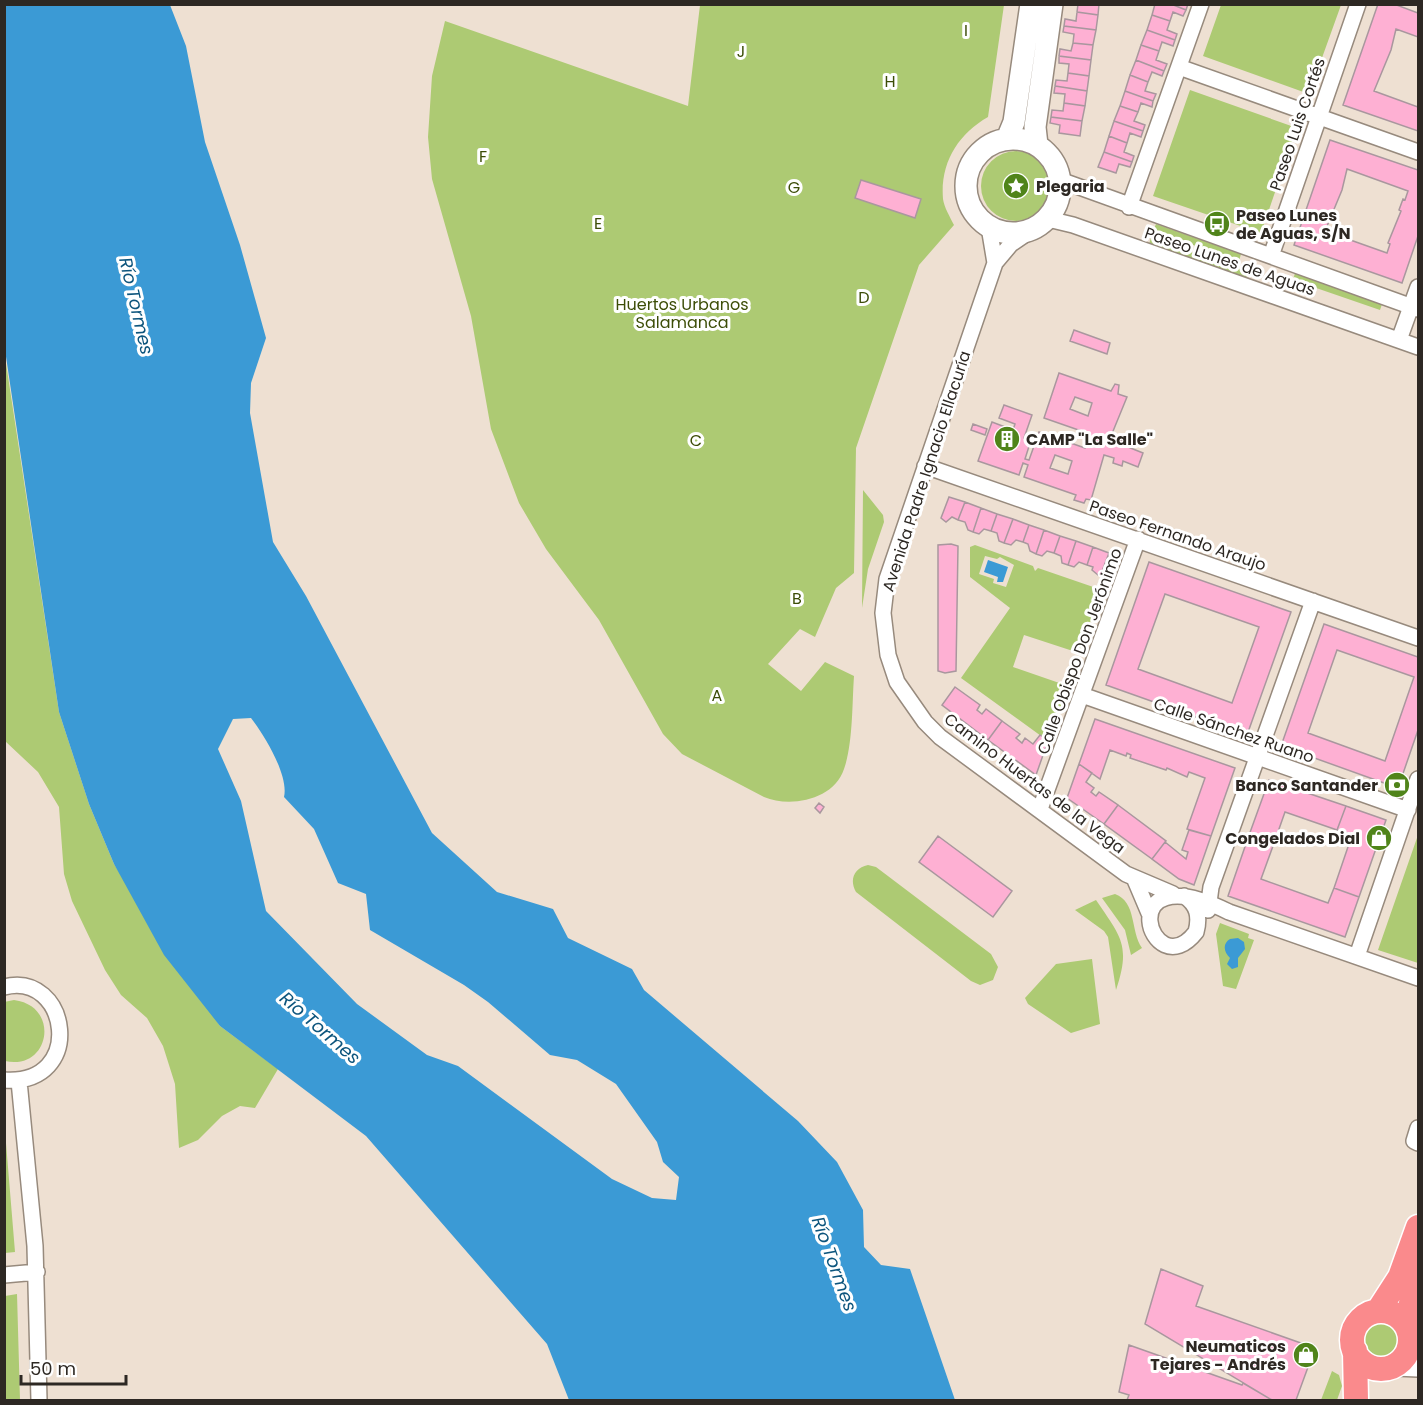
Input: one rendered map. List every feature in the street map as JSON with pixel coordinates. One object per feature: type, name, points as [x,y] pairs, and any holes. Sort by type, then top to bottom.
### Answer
[{"type":"highway","points":[[1378,1311],[1400,1277],[1419,1227]]},
{"type":"highway","points":[[1361,1401],[1408,1349],[1419,1274]]},
{"type":"highway","points":[[1356,1401],[1353,1337],[1358,1322],[1370,1313],[1378,1311],[1394,1314],[1408,1349]]},
{"type":"highway","points":[[1355,1351],[1372,1367],[1408,1349]]},
{"type":"main road","points":[[1007,139],[1014,122],[1031,4]]},
{"type":"main road","points":[[1036,145],[1035,127],[1052,4]]},
{"type":"main road","points":[[1007,139],[1017,139],[1036,145],[1048,154],[1056,166],[1060,180],[1056,207],[1048,219],[1030,231],[1009,233],[989,227],[975,215],[968,199],[966,181],[978,155],[991,145],[1007,139]]},
{"type":"street","points":[[1129,207],[1201,4]]},
{"type":"street","name":"Paseo Luis Cortés","points":[[1271,256],[1358,4]]},
{"type":"street","points":[[1179,67],[1419,152]]},
{"type":"street","name":"Paseo Lunes de Aguas","points":[[1060,180],[1129,207],[1415,308]]},
{"type":"street","name":"Paseo Lunes de Aguas","points":[[1048,219],[1073,225],[1419,347]]},
{"type":"street","name":"Avenida Padre Ignacio Ellacuría","points":[[989,227],[995,263]]},
{"type":"street","name":"Avenida Padre Ignacio Ellacuría","points":[[897,682],[884,632],[884,594],[892,561],[995,263],[1011,244],[1030,231]]},
{"type":"street","points":[[1399,340],[1415,308],[1419,287]]},
{"type":"street","name":"Paseo Fernando Araujo","points":[[925,466],[1419,638]]},
{"type":"street","name":"Calle Obispo Don Jerónimo","points":[[1040,809],[1138,539]]},
{"type":"street","points":[[1201,924],[1257,757],[1313,601]]},
{"type":"street","name":"Camino Huertas de la Vega","points":[[897,682],[915,710],[940,737],[1135,880],[1178,895],[1208,901],[1229,912],[1419,978]]},
{"type":"street","name":"Calle Sánchez Ruano","points":[[1082,695],[1408,810]]},
{"type":"street","points":[[1357,956],[1419,779]]},
{"type":"street","points":[[1135,880],[1149,913],[1150,929],[1160,942],[1168,945],[1184,944],[1201,924],[1218,912],[1229,912]]},
{"type":"street","points":[[1149,913],[1159,899],[1178,895],[1196,908],[1201,924]]},
{"type":"street","points":[[4,987],[29,988],[45,997],[56,1011],[61,1029],[59,1047],[50,1064],[36,1075],[12,1080],[37,1272],[39,1401]]},
{"type":"street","points":[[1419,1128],[1414,1141],[1419,1143]]},
{"type":"street","points":[[4,1275],[37,1272]]},
{"type":"green space","name":"Huertos Urbanos Salamanca","points":[[700,5],[1004,5],[988,117],[977,124],[960,141],[953,151],[945,173],[943,199],[954,225],[919,265],[856,448],[854,573],[836,588],[815,637],[800,629],[768,664],[801,691],[825,662],[854,676],[851,736],[844,769],[839,780],[831,788],[810,799],[798,801],[786,802],[764,797],[682,754],[663,734],[599,620],[546,549],[519,503],[491,429],[471,316],[432,179],[428,137],[432,76],[445,21],[688,106]]},
{"type":"green space","points":[[1221,5],[1341,5],[1309,94],[1203,56]]},
{"type":"green space","points":[[1190,90],[1297,128],[1261,233],[1153,196]]},
{"type":"green space","points":[[1016,151],[1029,154],[1041,161],[1048,173],[1051,186],[1048,199],[1041,211],[1029,218],[1016,221],[1003,218],[991,211],[984,199],[981,186],[984,173],[991,161],[1003,154]]},
{"type":"green space","points":[[1156,224],[1241,254],[1239,261],[1153,231]]},
{"type":"green space","points":[[1151,238],[1248,272],[1246,278],[1149,244]]},
{"type":"green space","points":[[1295,273],[1382,304],[1380,310],[1293,280]]},
{"type":"green space","points":[[4,350],[59,712],[89,804],[114,864],[220,1026],[278,1069],[255,1108],[240,1106],[222,1116],[198,1140],[179,1148],[175,1084],[163,1046],[147,1018],[121,995],[105,970],[72,901],[64,874],[59,807],[38,772],[5,741]]},
{"type":"green space","points":[[863,490],[883,515],[884,522],[868,569],[862,608]]},
{"type":"green space","points":[[975,545],[1033,566],[1035,571],[1038,568],[1102,590],[1079,653],[1024,635],[1013,667],[1068,686],[1048,741],[961,678],[1010,608],[970,577],[970,547]],"holes":[[[985,556],[997,559],[1000,557],[1014,565],[1006,587],[993,583],[994,579],[979,574]]]},
{"type":"green space","points":[[1418,835],[1418,963],[1378,950]]},
{"type":"green space","points":[[868,865],[876,867],[991,954],[998,967],[993,980],[980,985],[971,981],[856,892],[853,883],[854,875],[859,869]]},
{"type":"green space","points":[[1115,894],[1127,903],[1142,948],[1131,955],[1125,930],[1102,898]]},
{"type":"green space","points":[[1096,900],[1112,923],[1121,942],[1123,962],[1116,990],[1108,937],[1104,931],[1075,910]]},
{"type":"green space","points":[[1220,923],[1249,934],[1248,938],[1254,940],[1236,989],[1223,986],[1216,934]]},
{"type":"green space","points":[[1092,959],[1100,1024],[1071,1033],[1028,1004],[1025,998],[1056,964]]},
{"type":"green space","points":[[14,1000],[29,1005],[39,1013],[44,1025],[44,1036],[40,1048],[32,1057],[20,1061],[5,1061],[4,1002]]},
{"type":"green space","points":[[5,1131],[15,1252],[4,1253]]},
{"type":"green space","points":[[17,1294],[20,1400],[5,1400],[5,1296]]},
{"type":"green space","points":[[1381,1322],[1394,1327],[1399,1340],[1394,1353],[1381,1358],[1368,1353],[1363,1340],[1368,1327]]},
{"type":"green space","points":[[1332,1371],[1339,1375],[1342,1386],[1337,1400],[1321,1400]]},
{"type":"water","name":"Río Tormes","points":[[4,5],[170,5],[186,46],[205,142],[240,245],[266,338],[251,383],[250,413],[273,542],[306,596],[432,833],[497,892],[553,909],[568,938],[632,969],[644,990],[798,1121],[837,1162],[863,1210],[864,1247],[881,1265],[910,1269],[955,1400],[569,1400],[547,1344],[366,1136],[220,1026],[164,955],[114,864],[89,804],[59,712],[5,350]],"holes":[[[251,718],[269,745],[283,778],[284,797],[314,829],[338,883],[366,894],[370,930],[464,985],[488,1002],[550,1055],[577,1060],[616,1084],[657,1142],[663,1162],[679,1177],[676,1200],[652,1198],[612,1179],[458,1066],[427,1055],[357,1004],[266,911],[241,801],[218,749],[233,719]]]},
{"type":"water","points":[[988,560],[1008,567],[1003,582],[997,582],[998,577],[984,572]]},
{"type":"water","points":[[1238,938],[1244,942],[1245,949],[1238,958],[1238,967],[1232,969],[1227,964],[1230,958],[1225,951],[1225,946],[1230,939]]},
{"type":"building","points":[[1078,4],[1099,4],[1098,15],[1077,12]]},
{"type":"building","points":[[1155,4],[1171,4],[1186,10],[1183,16],[1173,12],[1170,21],[1152,15]]},
{"type":"building","points":[[1171,4],[1188,4],[1186,10]]},
{"type":"building","points":[[1378,4],[1394,4],[1418,13],[1418,37],[1396,29],[1391,50],[1374,91],[1418,107],[1418,131],[1343,105]]},
{"type":"building","points":[[1077,12],[1098,15],[1096,30],[1064,26],[1065,19],[1076,21]]},
{"type":"building","points":[[1152,15],[1170,21],[1167,30],[1177,34],[1175,40],[1147,30]]},
{"type":"building","points":[[1064,26],[1096,30],[1093,45],[1073,43],[1074,34],[1063,32]]},
{"type":"building","points":[[1147,30],[1175,40],[1173,46],[1162,42],[1159,51],[1141,45]]},
{"type":"building","points":[[1073,43],[1093,45],[1091,60],[1059,56],[1060,49],[1071,51]]},
{"type":"building","points":[[1141,45],[1159,51],[1156,60],[1167,64],[1164,71],[1136,60]]},
{"type":"building","points":[[1059,56],[1091,60],[1089,76],[1068,73],[1069,64],[1059,63]]},
{"type":"building","points":[[1136,60],[1164,71],[1162,76],[1152,72],[1148,82],[1130,75]]},
{"type":"building","points":[[1068,73],[1089,76],[1087,91],[1055,86],[1056,80],[1067,81]]},
{"type":"building","points":[[1130,75],[1148,82],[1145,91],[1156,94],[1153,101],[1125,91]]},
{"type":"building","points":[[1055,86],[1087,91],[1085,106],[1064,103],[1065,94],[1054,93]]},
{"type":"building","points":[[1125,91],[1153,101],[1152,107],[1141,103],[1138,112],[1120,106]]},
{"type":"building","points":[[1064,103],[1085,106],[1082,121],[1051,117],[1052,110],[1063,111]]},
{"type":"building","points":[[1120,106],[1138,112],[1134,121],[1145,125],[1143,131],[1114,121]]},
{"type":"building","points":[[1051,117],[1082,121],[1080,136],[1059,133],[1060,125],[1050,123]]},
{"type":"building","points":[[1114,121],[1143,131],[1141,137],[1130,133],[1127,143],[1109,136]]},
{"type":"building","points":[[1109,136],[1127,143],[1124,152],[1134,156],[1132,162],[1104,152]]},
{"type":"building","points":[[1330,140],[1418,170],[1418,236],[1402,283],[1294,245]],"holes":[[[1347,169],[1408,191],[1399,210],[1401,211],[1388,243],[1390,244],[1387,253],[1325,231],[1342,190]]]},
{"type":"building","points":[[1104,152],[1132,162],[1130,167],[1119,164],[1116,173],[1098,167]]},
{"type":"building","points":[[861,180],[921,199],[915,218],[855,198]]},
{"type":"building","points":[[1074,330],[1110,343],[1107,354],[1070,341]]},
{"type":"building","name":"CAMP \"La Salle\"","points":[[1059,373],[1111,391],[1115,384],[1119,385],[1118,394],[1127,397],[1109,441],[1119,444],[1121,440],[1125,441],[1129,443],[1128,447],[1143,453],[1138,467],[1123,461],[1122,466],[1113,463],[1114,458],[1104,455],[1091,500],[1086,499],[1084,503],[1074,500],[1076,495],[1024,477],[1028,465],[1023,463],[1019,475],[978,461],[992,422],[1013,430],[1015,424],[999,418],[1004,405],[1032,415],[1024,438],[1031,440],[1025,459],[1029,460],[1039,432],[1085,448],[1090,434],[1044,418]],"holes":[[[1075,397],[1092,403],[1088,416],[1070,409]],[[1055,455],[1072,461],[1068,474],[1050,468]]]},
{"type":"building","points":[[973,424],[987,429],[985,435],[971,430]]},
{"type":"building","points":[[949,497],[965,502],[958,520],[952,517],[946,522],[941,518]]},
{"type":"building","points":[[965,502],[981,508],[973,532],[968,530],[965,522],[958,520]]},
{"type":"building","points":[[981,508],[997,514],[991,531],[984,529],[979,534],[973,532]]},
{"type":"building","points":[[997,514],[1013,519],[1004,543],[999,541],[997,533],[991,531]]},
{"type":"building","points":[[1013,519],[1029,525],[1023,542],[1016,540],[1011,545],[1004,543]]},
{"type":"building","points":[[1029,525],[1044,530],[1036,554],[1030,551],[1028,544],[1023,542]]},
{"type":"building","points":[[1044,530],[1060,536],[1054,553],[1047,551],[1042,556],[1036,554]]},
{"type":"building","points":[[1060,536],[1076,541],[1068,565],[1062,563],[1061,556],[1054,553]]},
{"type":"building","points":[[1076,541],[1093,547],[1087,565],[1079,562],[1074,567],[1068,565]]},
{"type":"building","points":[[938,545],[958,546],[956,671],[945,673],[938,671]]},
{"type":"building","points":[[1093,547],[1109,553],[1101,574],[1098,575],[1092,570],[1093,567],[1087,565]]},
{"type":"building","points":[[1149,562],[1291,612],[1247,735],[1106,685]],"holes":[[[1165,594],[1259,627],[1232,703],[1138,669]]]},
{"type":"building","points":[[1324,624],[1418,657],[1418,730],[1398,788],[1281,746]],"holes":[[[1337,650],[1414,677],[1385,761],[1308,733]]]},
{"type":"building","points":[[955,687],[980,705],[977,710],[982,714],[986,709],[1002,721],[988,740],[942,705]]},
{"type":"building","points":[[1095,719],[1235,768],[1211,836],[1187,829],[1205,778],[1189,772],[1187,777],[1167,768],[1166,770],[1130,758],[1131,755],[1127,753],[1126,756],[1110,750],[1100,779],[1079,764]]},
{"type":"building","points":[[1002,721],[1020,734],[1016,738],[1022,743],[1025,738],[1033,744],[1040,735],[1048,741],[1036,775],[988,740]]},
{"type":"building","points":[[1079,764],[1092,773],[1086,782],[1094,788],[1091,792],[1096,796],[1099,792],[1118,805],[1104,824],[1067,798]]},
{"type":"building","points":[[1269,780],[1346,806],[1337,830],[1285,812],[1273,846],[1248,838]]},
{"type":"building","points":[[819,803],[824,807],[820,813],[815,808]]},
{"type":"building","points":[[1118,805],[1166,841],[1152,859],[1104,824]]},
{"type":"building","points":[[1346,806],[1386,820],[1359,897],[1334,888],[1350,841],[1357,843],[1360,833],[1355,832],[1354,835],[1337,830]]},
{"type":"building","points":[[1189,830],[1211,836],[1194,885],[1179,879],[1152,859],[1165,842],[1186,859],[1188,852],[1182,850]]},
{"type":"building","points":[[938,836],[1012,891],[993,917],[919,862]]},
{"type":"building","points":[[1248,838],[1273,846],[1261,879],[1328,903],[1334,888],[1359,897],[1345,937],[1228,896]]},
{"type":"building","points":[[1161,1269],[1203,1286],[1196,1306],[1315,1348],[1296,1400],[1272,1400],[1145,1324]]},
{"type":"building","points":[[1129,1345],[1242,1385],[1243,1383],[1272,1400],[1127,1400],[1129,1395],[1119,1392]]},
{"type":"place","name":"Plegaria","points":[[1016,186]]},
{"type":"place","name":"Paseo Lunes de Aguas, S/N","points":[[1217,224]]},
{"type":"place","name":"CAMP \"La Salle\"","points":[[1007,439]]},
{"type":"place","name":"Banco Santander","points":[[1397,785]]},
{"type":"place","name":"Congelados Dial","points":[[1379,838]]},
{"type":"place","name":"Neumaticos Tejares - Andrés","points":[[1306,1355]]},
{"type":"park label","name":"I","points":[[966,30]]},
{"type":"park label","name":"J","points":[[741,51]]},
{"type":"park label","name":"H","points":[[890,81]]},
{"type":"park label","name":"F","points":[[483,156]]},
{"type":"park label","name":"G","points":[[794,187]]},
{"type":"park label","name":"E","points":[[598,223]]},
{"type":"park label","name":"D","points":[[864,297]]},
{"type":"park label","name":"C","points":[[696,440]]},
{"type":"park label","name":"B","points":[[797,598]]},
{"type":"park label","name":"A","points":[[717,695]]}]
